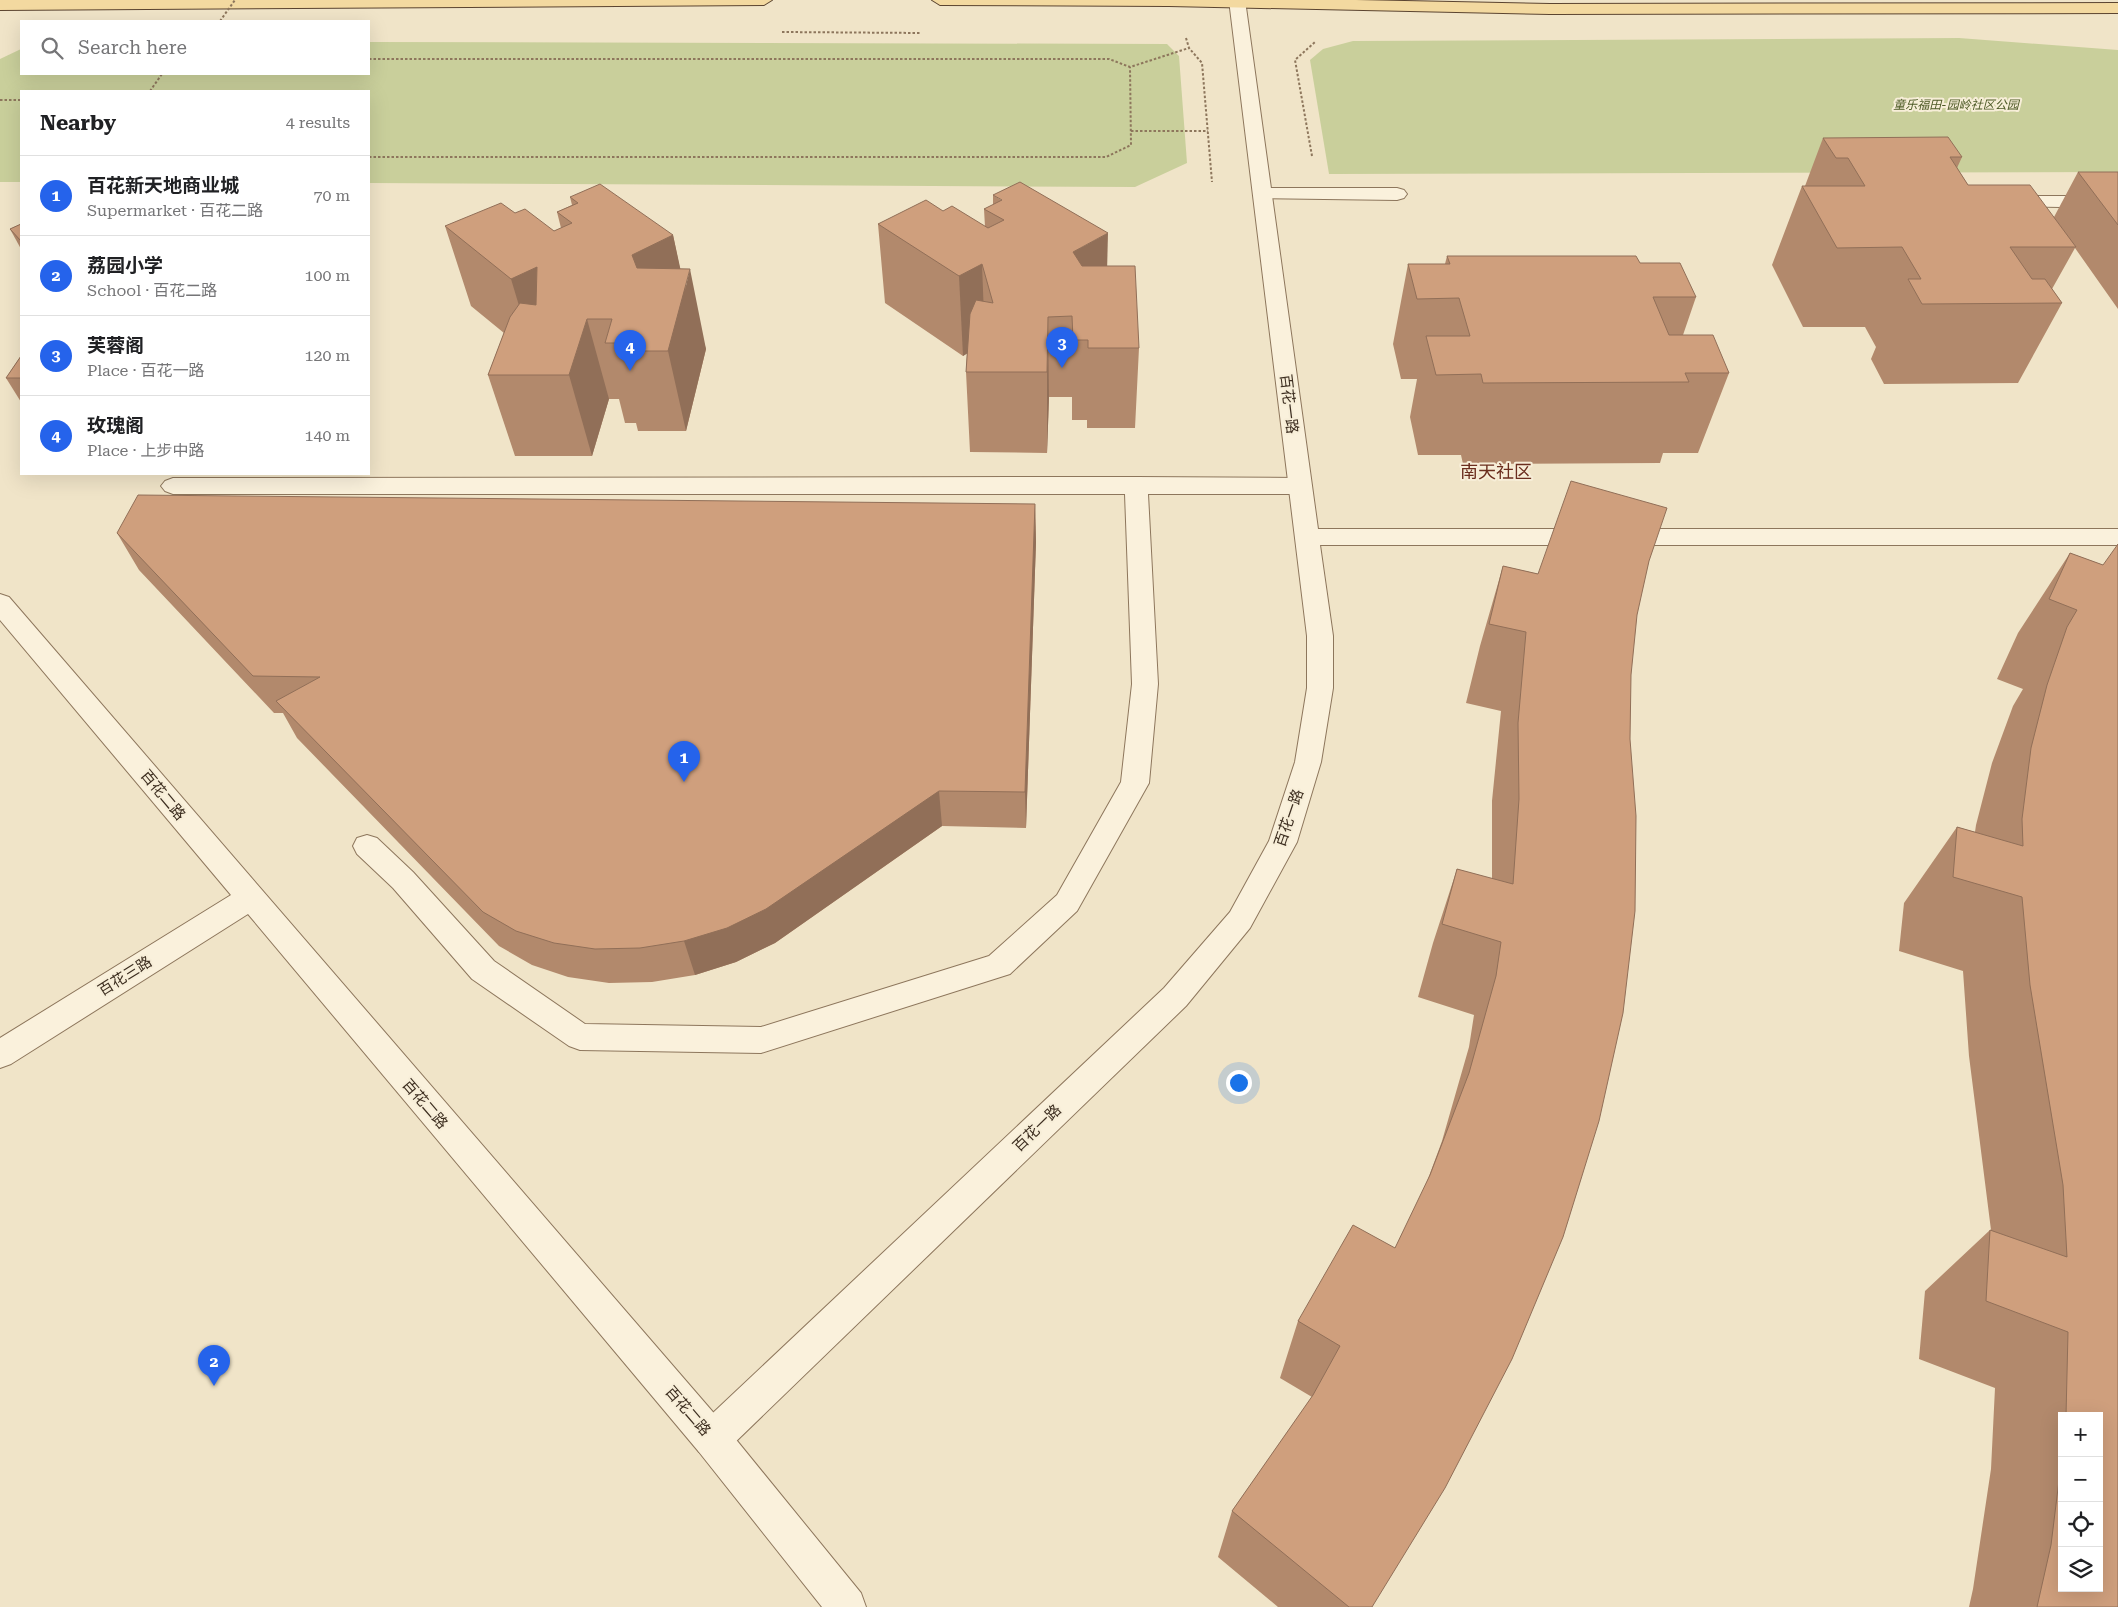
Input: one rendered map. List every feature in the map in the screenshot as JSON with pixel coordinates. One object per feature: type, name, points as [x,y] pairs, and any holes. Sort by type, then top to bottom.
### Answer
[{"type":"main road","points":[[0,5],[764,0]]},
{"type":"main road","points":[[940,0],[1237,1],[1550,8],[2113,8]]},
{"type":"street","name":"百花一路","points":[[712,1439],[1175,997],[1240,920],[1283,842],[1308,762],[1320,688],[1320,636],[1237,1]]},
{"type":"street","points":[[1263,194],[1397,194]]},
{"type":"street","points":[[2005,202],[2118,202]]},
{"type":"street","points":[[172,486],[1300,486]]},
{"type":"street","points":[[368,846],[403,880],[483,970],[580,1037],[761,1040],[999,965],[1067,903],[1135,783],[1145,684],[1136,486]]},
{"type":"street","points":[[1308,538],[2118,538]]},
{"type":"street","name":"百花二路","points":[[0,603],[712,1439],[847,1607]]},
{"type":"street","name":"百花三路","points":[[0,1054],[250,898]]},
{"type":"path","points":[[221,20],[235,0]]},
{"type":"path","points":[[1185,37],[1189,48],[1202,63],[1212,182]]},
{"type":"path","points":[[1312,161],[1296,60],[1316,41]]},
{"type":"path","points":[[370,59],[1108,59],[1130,66],[1189,48]]},
{"type":"path","points":[[370,157],[1106,157],[1131,145],[1130,66]]},
{"type":"path","points":[[151,90],[161,75]]},
{"type":"path","points":[[0,100],[20,100]]},
{"type":"path","points":[[1131,131],[1208,131]]},
{"type":"green space","name":"童乐福田-园岭社区公园","points":[[1959,38],[2118,50],[2118,172],[1329,174],[1310,60],[1323,49],[1353,41]]},
{"type":"green space","points":[[370,42],[1167,44],[1179,56],[1187,163],[1135,187],[370,183],[370,90],[20,90],[20,182],[0,182],[0,59],[20,49],[20,75],[370,75]]},
{"type":"building","points":[[1948,137],[1962,157],[1950,157],[1968,185],[2030,185],[2076,247],[2010,247],[2032,279],[2045,279],[2062,303],[1922,304],[1908,279],[1921,279],[1902,247],[1837,248],[1802,186],[1865,186],[1848,158],[1836,158],[1823,138]]},
{"type":"building","points":[[2078,172],[2118,172],[2118,225]]},
{"type":"building","points":[[1020,182],[1108,233],[1073,252],[1082,266],[1135,266],[1139,348],[1088,348],[1088,340],[1073,340],[1072,316],[1048,317],[1047,372],[966,372],[970,314],[976,300],[993,303],[982,264],[959,276],[878,224],[926,200],[943,211],[952,206],[988,228],[1004,220],[984,209],[1002,200],[993,195]]},
{"type":"building","points":[[600,184],[673,235],[632,255],[637,268],[690,269],[668,351],[618,351],[620,343],[605,343],[612,319],[587,319],[569,375],[488,375],[510,317],[520,303],[536,305],[537,267],[511,279],[445,226],[501,203],[515,213],[525,209],[554,231],[572,223],[557,212],[578,203],[570,197]]},
{"type":"building","points":[[20,224],[20,240],[10,229]]},
{"type":"building","points":[[1447,256],[1636,256],[1640,263],[1680,263],[1696,297],[1653,297],[1669,335],[1713,335],[1729,373],[1685,373],[1689,382],[1483,383],[1481,374],[1436,375],[1426,336],[1470,336],[1459,298],[1417,299],[1408,264],[1450,264]]},
{"type":"building","points":[[20,357],[20,378],[6,378]]},
{"type":"building","points":[[1571,481],[1667,508],[1649,561],[1637,615],[1631,675],[1630,739],[1636,816],[1635,911],[1623,1013],[1599,1121],[1563,1237],[1512,1359],[1445,1488],[1372,1607],[1349,1607],[1232,1511],[1313,1395],[1340,1346],[1298,1321],[1353,1225],[1395,1248],[1430,1175],[1469,1073],[1496,976],[1501,942],[1442,924],[1457,869],[1513,884],[1519,799],[1518,723],[1526,632],[1489,624],[1503,566],[1538,574]]},
{"type":"building","points":[[138,495],[1035,504],[1025,792],[939,791],[766,909],[727,928],[684,941],[640,948],[595,949],[554,943],[516,931],[483,912],[276,701],[320,677],[253,676],[117,533]]},
{"type":"building","points":[[2118,544],[2118,1607],[2037,1607],[2051,1545],[2058,1488],[2058,1592],[2103,1592],[2103,1412],[2066,1412],[2068,1332],[1986,1301],[1990,1230],[2067,1257],[2063,1185],[2030,985],[2022,897],[1953,877],[1957,827],[2023,846],[2022,819],[2031,748],[2047,685],[2067,627],[2077,610],[2049,599],[2070,553],[2103,565]]},
{"type":"place","name":"芙蓉阁","points":[[1062,368]]},
{"type":"place","name":"玫瑰阁","points":[[630,371]]},
{"type":"place","name":"百花新天地商业城","points":[[684,782]]},
{"type":"place","name":"荔园小学","points":[[214,1386]]},
{"type":"district","name":"南天社区","points":[[1496,471]]}]
